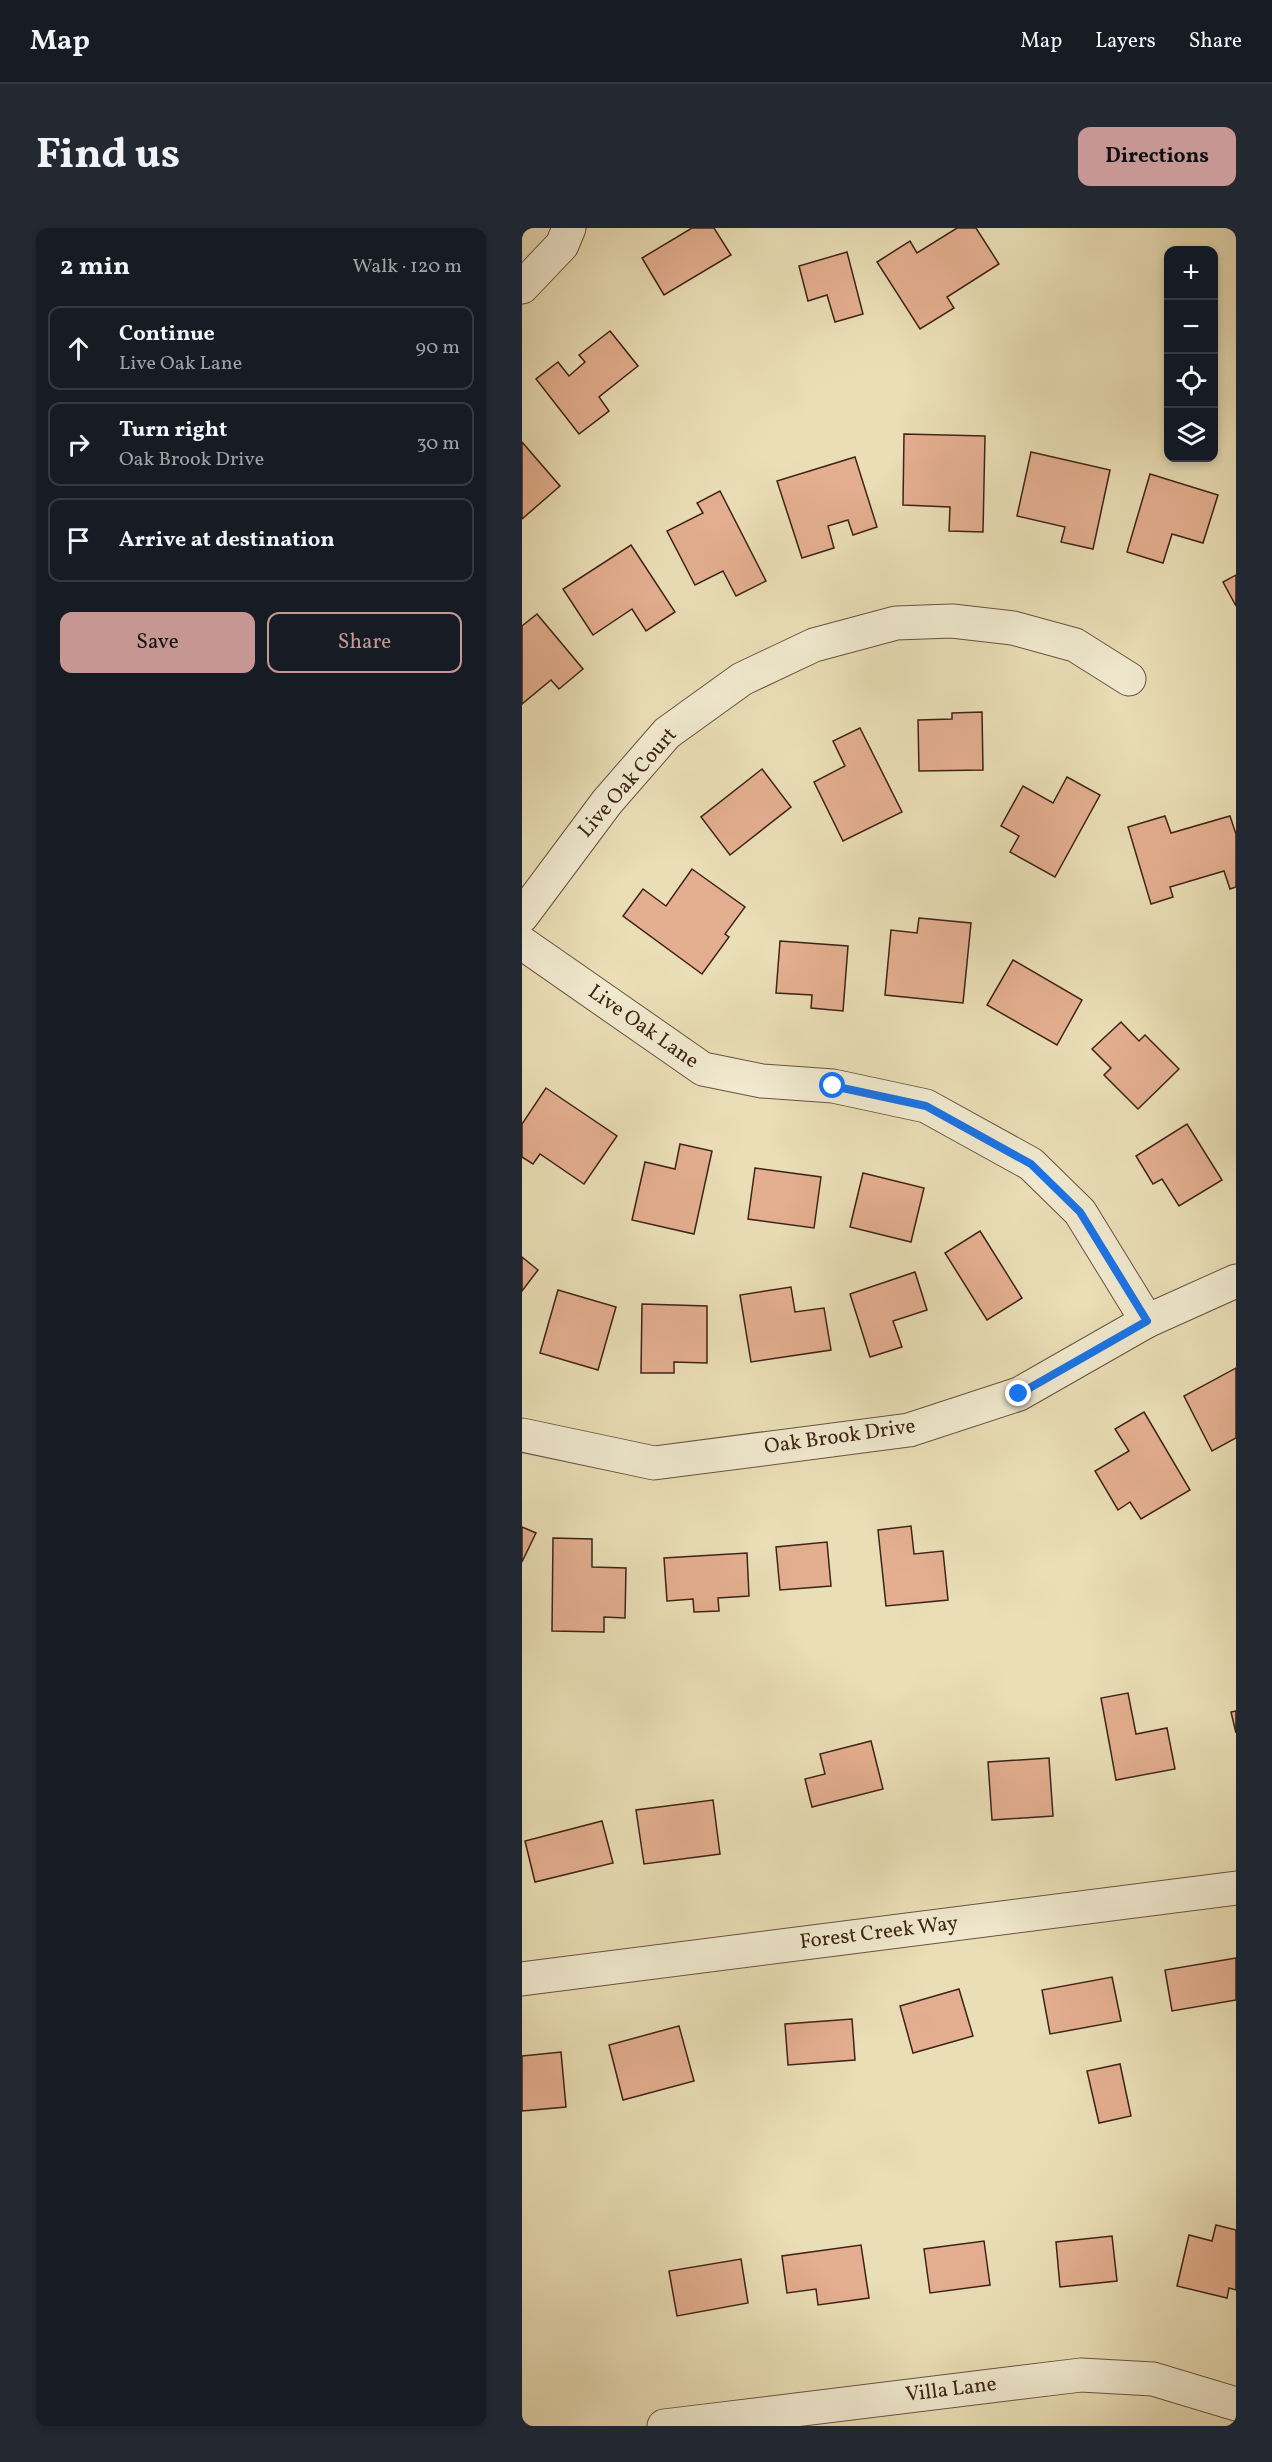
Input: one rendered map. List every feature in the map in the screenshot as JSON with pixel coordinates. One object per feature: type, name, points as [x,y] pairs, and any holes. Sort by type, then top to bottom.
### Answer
[{"type":"street","points":[[522,287],[562,245],[569,228]]},
{"type":"street","name":"Live Oak Court","points":[[522,916],[607,802],[667,733],[742,679],[813,645],[896,623],[952,621],[1013,628],[1075,645],[1129,679]]},
{"type":"street","name":"Live Oak Lane","points":[[522,943],[703,1070],[762,1081],[833,1086],[926,1106],[1031,1164],[1080,1212],[1147,1321]]},
{"type":"street","name":"Oak Brook Drive","points":[[522,1435],[654,1463],[909,1430],[1019,1394],[1147,1321],[1236,1281]]},
{"type":"street","name":"Forest Creek Way","points":[[522,1979],[1236,1888]]},
{"type":"street","name":"Villa Lane","points":[[664,2426],[854,2414],[1081,2375],[1154,2379],[1236,2404]]},
{"type":"building","points":[[692,228],[714,228],[731,255],[664,295],[642,258]]},
{"type":"building","points":[[957,228],[976,228],[999,264],[947,297],[954,308],[920,329],[877,262],[910,241],[917,253]]},
{"type":"building","points":[[847,252],[863,314],[835,322],[827,295],[808,301],[799,266]]},
{"type":"building","points":[[610,331],[638,366],[599,397],[609,411],[579,434],[536,379],[558,362],[569,376],[585,362],[579,355]]},
{"type":"building","points":[[904,434],[985,436],[983,532],[949,531],[950,507],[903,505]]},
{"type":"building","points":[[522,442],[560,486],[522,519]]},
{"type":"building","points":[[1031,452],[1110,470],[1093,549],[1061,542],[1065,527],[1017,516]]},
{"type":"building","points":[[855,457],[877,527],[853,535],[848,520],[828,526],[834,548],[802,558],[777,481]]},
{"type":"building","points":[[1150,474],[1218,495],[1203,543],[1172,534],[1163,563],[1127,552]]},
{"type":"building","points":[[720,491],[766,581],[736,596],[723,571],[695,585],[667,531],[703,513],[697,503]]},
{"type":"building","points":[[631,545],[675,612],[646,631],[632,609],[593,635],[563,589]]},
{"type":"building","points":[[1236,575],[1236,606],[1223,582]]},
{"type":"building","points":[[537,614],[583,669],[559,689],[551,680],[522,704],[522,626]]},
{"type":"building","points":[[982,712],[983,770],[919,771],[918,720],[952,719],[952,713]]},
{"type":"building","points":[[860,728],[902,812],[843,841],[814,782],[845,766],[833,741]]},
{"type":"building","points":[[762,769],[791,807],[730,855],[701,817]]},
{"type":"building","points":[[1067,777],[1100,795],[1055,877],[1010,852],[1019,836],[1001,826],[1023,786],[1053,803]]},
{"type":"building","points":[[1165,816],[1171,833],[1230,816],[1236,834],[1236,887],[1230,889],[1224,871],[1170,887],[1173,897],[1151,904],[1128,827]]},
{"type":"building","points":[[692,869],[745,907],[725,934],[729,937],[702,974],[623,916],[643,889],[666,906]]},
{"type":"building","points":[[919,918],[971,923],[963,1003],[885,995],[891,930],[917,933]]},
{"type":"building","points":[[780,941],[848,946],[843,1011],[811,1008],[812,995],[776,993]]},
{"type":"building","points":[[1013,960],[1082,1000],[1057,1045],[987,1005]]},
{"type":"building","points":[[1121,1022],[1139,1041],[1145,1035],[1179,1069],[1138,1109],[1104,1075],[1111,1068],[1092,1049]]},
{"type":"building","points":[[546,1088],[617,1136],[584,1184],[540,1154],[533,1164],[522,1157],[522,1124]]},
{"type":"building","points":[[1187,1124],[1222,1180],[1179,1206],[1162,1179],[1153,1184],[1136,1156]]},
{"type":"building","points":[[680,1144],[712,1151],[694,1234],[632,1220],[645,1162],[675,1169]]},
{"type":"building","points":[[755,1168],[821,1177],[814,1228],[748,1219]]},
{"type":"building","points":[[863,1173],[924,1188],[911,1242],[850,1227]]},
{"type":"building","points":[[980,1231],[1022,1298],[987,1320],[945,1253]]},
{"type":"building","points":[[522,1257],[538,1270],[522,1291]]},
{"type":"building","points":[[915,1272],[927,1310],[893,1321],[902,1347],[870,1357],[850,1294]]},
{"type":"building","points":[[791,1287],[795,1312],[824,1308],[831,1350],[751,1362],[740,1295]]},
{"type":"building","points":[[558,1290],[616,1307],[598,1370],[540,1353]]},
{"type":"building","points":[[642,1304],[707,1306],[707,1363],[674,1362],[674,1373],[641,1373]]},
{"type":"building","points":[[1236,1368],[1236,1438],[1212,1451],[1184,1396]]},
{"type":"building","points":[[1144,1412],[1190,1490],[1141,1519],[1130,1502],[1118,1510],[1095,1471],[1129,1451],[1115,1429]]},
{"type":"building","points":[[911,1526],[914,1554],[943,1551],[948,1600],[886,1606],[878,1530]]},
{"type":"building","points":[[522,1527],[536,1533],[522,1562]]},
{"type":"building","points":[[553,1538],[592,1539],[592,1567],[626,1568],[625,1618],[604,1617],[604,1632],[552,1631]]},
{"type":"building","points":[[827,1542],[831,1586],[780,1590],[776,1547]]},
{"type":"building","points":[[747,1553],[749,1596],[718,1598],[719,1611],[694,1612],[693,1599],[667,1601],[664,1558]]},
{"type":"building","points":[[1128,1693],[1136,1734],[1167,1728],[1175,1769],[1116,1780],[1101,1698]]},
{"type":"building","points":[[1236,1711],[1236,1733],[1231,1712]]},
{"type":"building","points":[[871,1741],[883,1789],[812,1807],[805,1779],[825,1774],[820,1754]]},
{"type":"building","points":[[1049,1758],[1053,1816],[992,1820],[988,1762]]},
{"type":"building","points":[[713,1800],[720,1854],[644,1864],[636,1810]]},
{"type":"building","points":[[602,1821],[613,1863],[535,1882],[525,1841]]},
{"type":"building","points":[[1236,1958],[1236,2000],[1172,2011],[1165,1970]]},
{"type":"building","points":[[1112,1977],[1121,2021],[1050,2034],[1042,1990]]},
{"type":"building","points":[[959,1989],[973,2036],[913,2053],[900,2006]]},
{"type":"building","points":[[852,2019],[855,2060],[788,2065],[785,2024]]},
{"type":"building","points":[[679,2026],[694,2081],[623,2100],[609,2045]]},
{"type":"building","points":[[561,2052],[566,2107],[522,2111],[522,2056]]},
{"type":"building","points":[[1120,2064],[1131,2116],[1099,2123],[1087,2071]]},
{"type":"building","points":[[1216,2225],[1236,2230],[1236,2290],[1229,2288],[1227,2298],[1177,2286],[1189,2235],[1212,2241]]},
{"type":"building","points":[[1112,2236],[1117,2281],[1060,2287],[1056,2242]]},
{"type":"building","points":[[984,2241],[990,2285],[930,2293],[924,2249]]},
{"type":"building","points":[[861,2245],[869,2298],[818,2305],[816,2289],[787,2293],[782,2256]]},
{"type":"building","points":[[741,2259],[748,2303],[677,2316],[669,2271]]},
{"type":"route","points":[[833,1086],[926,1106],[1031,1164],[1080,1212],[1147,1321],[1019,1394]]}]
